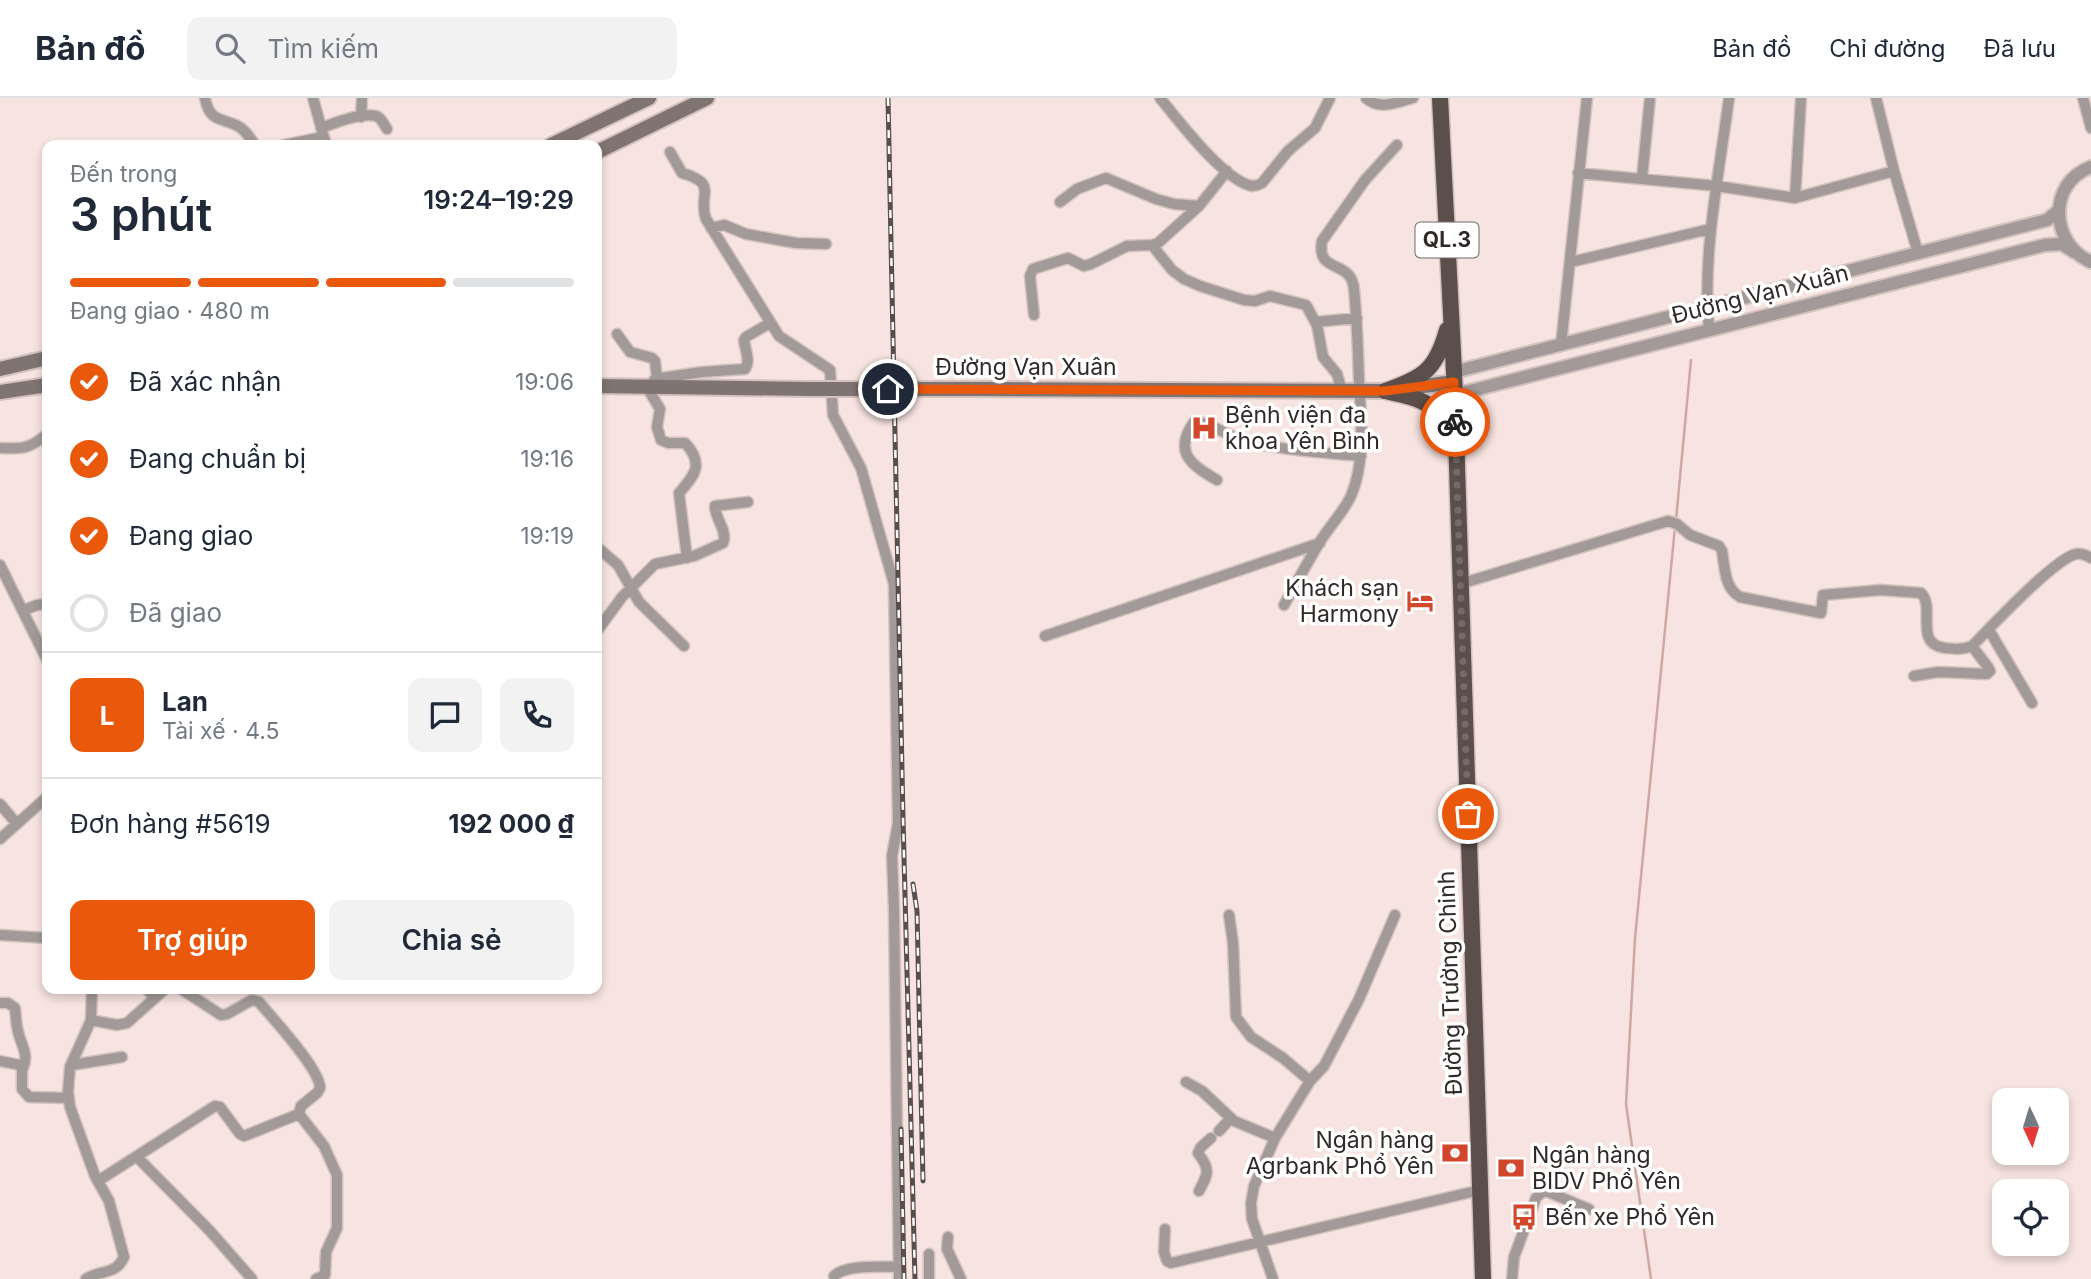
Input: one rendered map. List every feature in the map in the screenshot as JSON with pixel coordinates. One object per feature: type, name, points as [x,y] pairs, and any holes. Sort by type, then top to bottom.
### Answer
[{"type":"highway","name":"Đường Trường Chinh","points":[[1440,98],[1454,383],[1483,1279]]},
{"type":"highway","points":[[1385,391],[1419,378],[1429,369],[1440,353],[1451,314]]},
{"type":"highway","points":[[1385,391],[1427,403],[1440,414],[1446,423],[1456,472]]},
{"type":"main road","points":[[561,140],[649,98]]},
{"type":"main road","points":[[602,150],[708,98]]},
{"type":"main road","points":[[0,369],[42,359]]},
{"type":"main road","name":"Đường Vạn Xuân","points":[[602,386],[653,383],[808,389],[1385,391],[1454,383]]},
{"type":"main road","points":[[0,386],[42,384]]},
{"type":"main road","points":[[0,392],[42,385]]},
{"type":"street","points":[[205,98],[212,115],[240,126],[252,140]]},
{"type":"street","points":[[313,98],[323,137],[351,118],[376,116],[387,129]]},
{"type":"street","points":[[361,117],[362,98]]},
{"type":"street","points":[[1160,98],[1207,153],[1227,171],[1250,186],[1262,183],[1288,151],[1315,128],[1330,98]]},
{"type":"street","points":[[1366,98],[1369,102],[1384,106],[1413,98]]},
{"type":"street","points":[[1561,345],[1587,98]]},
{"type":"street","points":[[1642,178],[1650,98]]},
{"type":"street","points":[[1709,330],[1707,307],[1710,229],[1729,98]]},
{"type":"street","points":[[1795,198],[1801,98]]},
{"type":"street","points":[[1876,98],[1918,253]]},
{"type":"street","points":[[2083,98],[2091,128]]},
{"type":"street","points":[[1284,605],[1350,496],[1361,456],[1357,317],[1351,277],[1322,257],[1322,242],[1364,180],[1396,145]]},
{"type":"street","points":[[670,152],[682,173],[703,183],[704,215],[770,323],[785,342],[826,365],[830,370],[833,415],[861,468],[895,593],[898,823],[892,856],[899,1279]]},
{"type":"street","points":[[2091,167],[2084,169],[2071,180],[2062,194],[2058,211],[2065,240],[2074,252],[2091,262]]},
{"type":"street","points":[[1034,314],[1030,276],[1033,270],[1068,258],[1084,266],[1127,246],[1158,243],[1199,206],[1227,171]]},
{"type":"street","points":[[1578,173],[1717,186],[1795,198],[1894,172]]},
{"type":"street","points":[[1060,202],[1077,190],[1106,178],[1156,199],[1199,206]]},
{"type":"street","name":"Đường Vạn Xuân","points":[[1454,383],[1561,345],[2047,219],[2058,211]]},
{"type":"street","points":[[711,228],[724,225],[746,234],[796,243],[826,244]]},
{"type":"street","points":[[1571,262],[1710,229]]},
{"type":"street","name":"Đường Vạn Xuân","points":[[1454,383],[1709,330],[2045,245],[2062,244],[2074,252]]},
{"type":"street","points":[[1152,245],[1172,270],[1184,279],[1244,300],[1270,296],[1306,305],[1315,321],[1323,357],[1337,374],[1342,391]]},
{"type":"street","points":[[1315,321],[1357,317]]},
{"type":"street","points":[[653,383],[702,372],[745,369],[747,358],[744,340],[770,323]]},
{"type":"street","points":[[617,334],[630,352],[655,361],[653,383],[660,410],[657,427],[661,440],[667,443],[685,443],[696,463],[690,480],[679,493],[687,558]]},
{"type":"street","points":[[1217,480],[1190,463],[1186,453],[1186,439],[1194,422],[1204,423],[1241,439],[1296,450],[1361,456]]},
{"type":"street","points":[[0,448],[25,448],[42,438]]},
{"type":"street","points":[[602,625],[631,587],[654,564],[687,558],[725,541],[715,506],[748,502]]},
{"type":"street","points":[[1460,584],[1663,521],[1675,523],[1690,534],[1720,546],[1728,587],[1740,597],[1821,613],[1824,596],[1881,590],[1921,593],[1925,598],[1928,636],[1933,645],[1959,650],[1972,646],[2043,576],[2073,555],[2087,555],[2091,558]]},
{"type":"street","points":[[1045,636],[1320,543]]},
{"type":"street","points":[[602,551],[618,565],[639,602],[684,646]]},
{"type":"street","points":[[0,565],[42,650]]},
{"type":"street","points":[[23,610],[42,604]]},
{"type":"street","points":[[1989,630],[2032,703]]},
{"type":"street","points":[[1914,676],[1938,672],[1987,674],[1990,671],[1988,667],[1972,646]]},
{"type":"street","points":[[0,839],[42,802]]},
{"type":"street","points":[[0,804],[17,824]]},
{"type":"street","points":[[1229,915],[1236,1017],[1251,1037],[1283,1058],[1310,1081]]},
{"type":"street","points":[[1273,1279],[1252,1219],[1254,1186],[1275,1138],[1334,1048],[1359,999],[1395,915]]},
{"type":"street","points":[[0,935],[42,938]]},
{"type":"street","points":[[86,1279],[115,1270],[124,1257],[109,1201],[98,1181],[70,1107],[68,1072],[91,1020],[92,994]]},
{"type":"street","points":[[151,994],[154,998]]},
{"type":"street","points":[[91,1020],[122,1025],[159,994]]},
{"type":"street","points":[[188,994],[221,1014],[227,1014],[252,1000],[260,1002],[292,1041],[320,1082],[317,1093],[301,1105],[299,1114]]},
{"type":"street","points":[[0,1003],[8,1003],[15,1009],[26,1063],[22,1070]]},
{"type":"street","points":[[72,1065],[122,1056]]},
{"type":"street","points":[[0,1061],[20,1065],[22,1090],[29,1097],[69,1098]]},
{"type":"street","points":[[1186,1082],[1202,1091],[1230,1119],[1275,1138]]},
{"type":"street","points":[[98,1181],[218,1105],[244,1136],[299,1114]]},
{"type":"street","points":[[299,1114],[324,1146],[335,1167],[338,1184],[336,1234],[326,1251],[325,1275],[316,1279]]},
{"type":"street","points":[[1199,1191],[1208,1174],[1207,1165],[1199,1151],[1230,1119]]},
{"type":"street","points":[[137,1157],[210,1231],[252,1279]]},
{"type":"street","points":[[1165,1229],[1164,1252],[1171,1264],[1258,1241],[1480,1190]]},
{"type":"street","points":[[1512,1279],[1514,1257],[1539,1194],[1548,1192],[1589,1209]]},
{"type":"street","points":[[948,1237],[947,1249],[961,1279]]},
{"type":"street","points":[[929,1254],[929,1279]]},
{"type":"street","points":[[834,1276],[839,1271],[899,1267]]},
{"type":"waterway","points":[[1676,520],[1691,360]]},
{"type":"waterway","points":[[1651,1279],[1626,1104],[1635,938],[1675,527]]},
{"type":"railway","points":[[888,98],[915,1279]]},
{"type":"railway","points":[[913,884],[917,911],[923,1181]]},
{"type":"railway","points":[[901,1129],[904,1279]]},
{"type":"way so far","points":[[1455,422],[1468,814]]},
{"type":"place","name":"Bệnh viện đa khoa Yên Bình","points":[[1204,428]]},
{"type":"place","name":"Khách sạn Harmony","points":[[1420,601]]},
{"type":"place","name":"Ngân hàng Agrbank Phổ Yên","points":[[1455,1153]]},
{"type":"place","name":"Ngân hàng BIDV Phổ Yên","points":[[1511,1168]]},
{"type":"place","name":"Bến xe Phổ Yên","points":[[1524,1217]]},
{"type":"route","points":[[888,389],[1385,391],[1454,382],[1455,422]]}]
